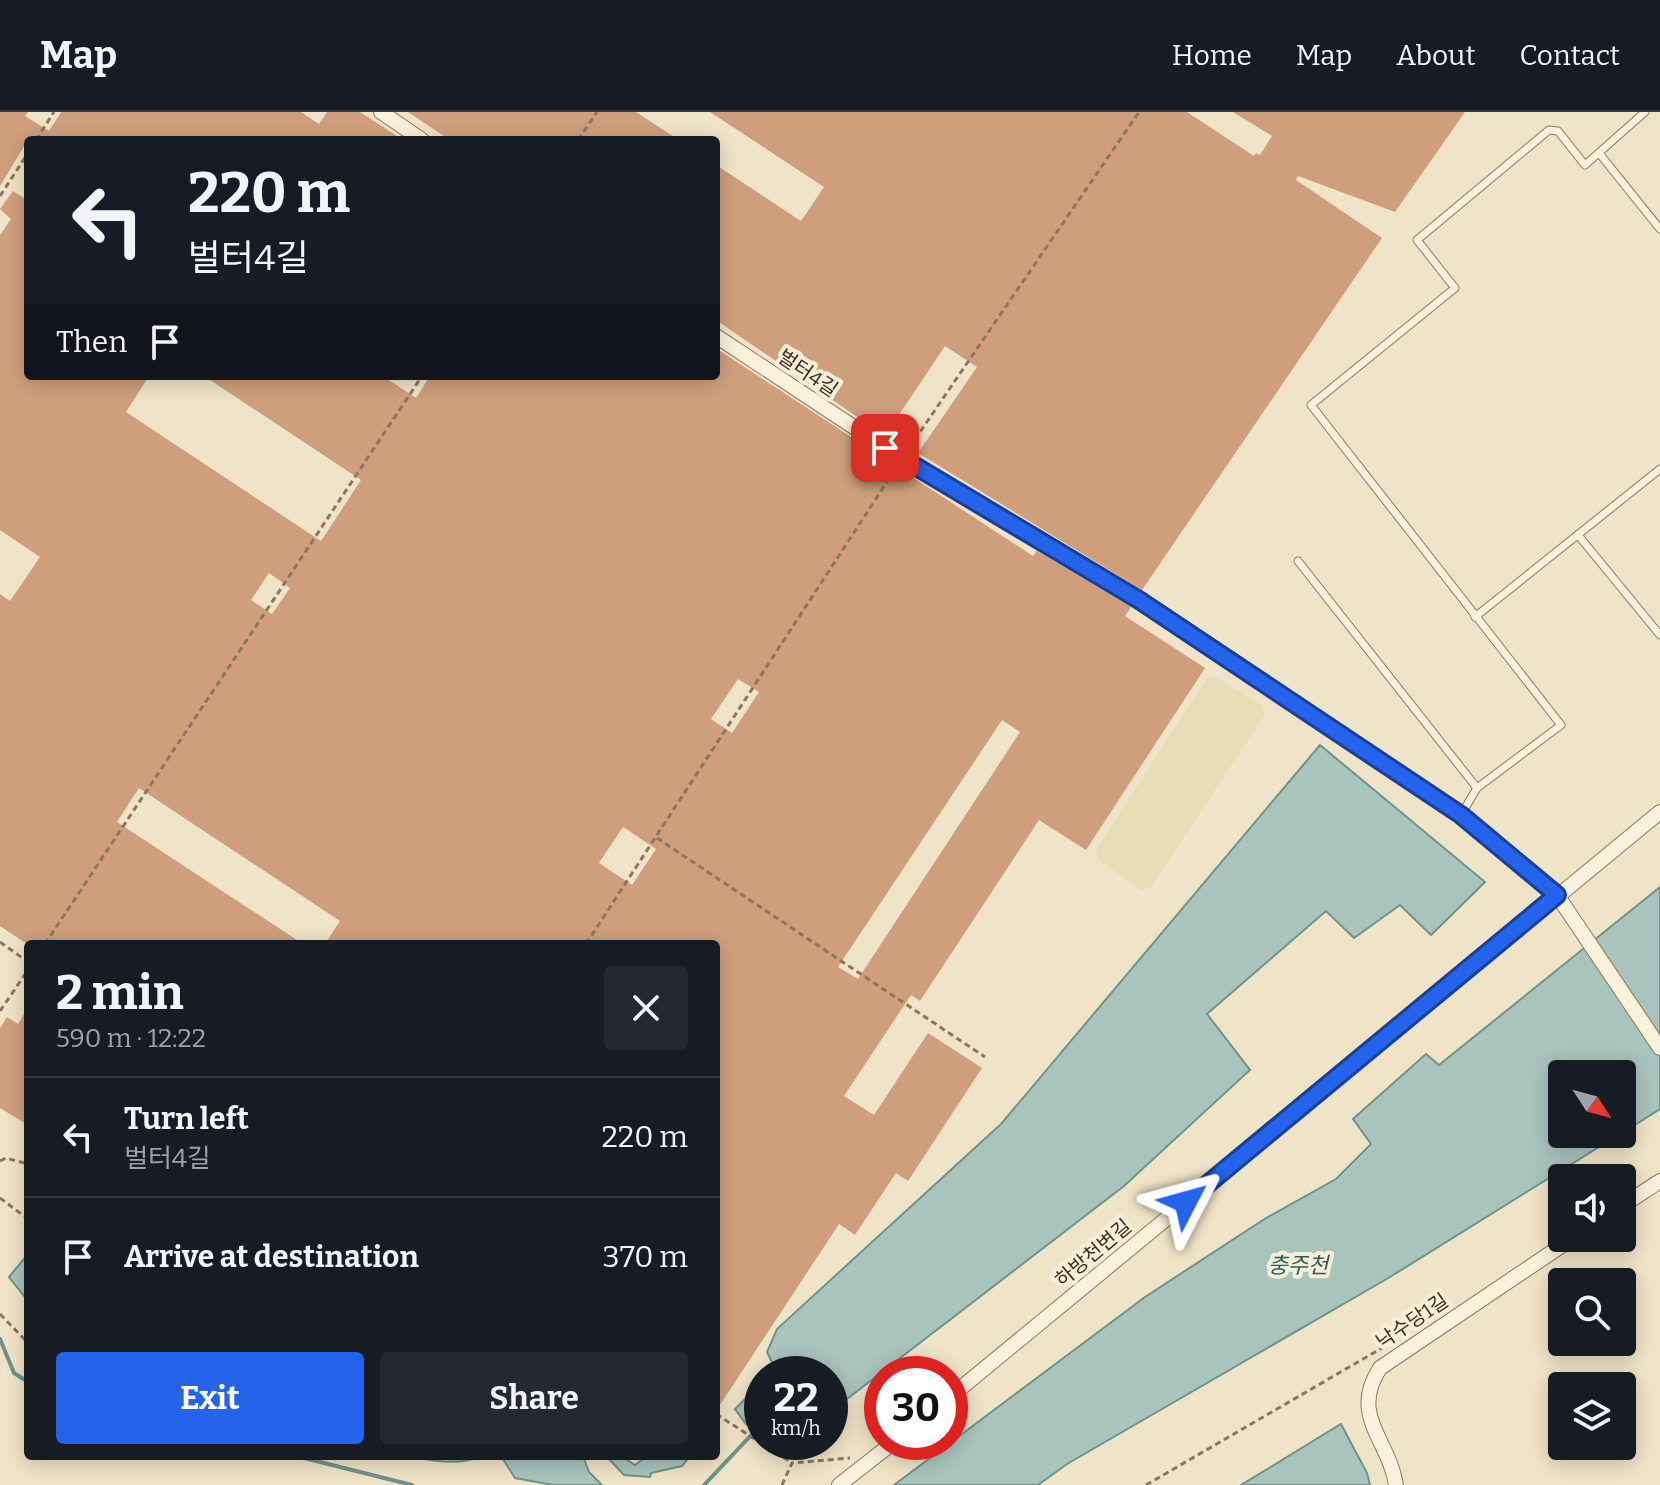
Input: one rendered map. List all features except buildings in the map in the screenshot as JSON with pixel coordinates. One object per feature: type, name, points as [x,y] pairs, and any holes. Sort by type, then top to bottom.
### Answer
[{"type":"street","points":[[381,112],[416,136]]},
{"type":"street","name":"벌터4길","points":[[720,339],[902,459],[1139,600],[1461,815],[1557,895],[1660,1048]]},
{"type":"street","name":"하방천변길","points":[[968,1382],[1660,812]]},
{"type":"street","points":[[1636,1197],[1660,1181]]},
{"type":"street","name":"낙수당1길","points":[[1396,1485],[1367,1410],[1367,1393],[1380,1368],[1552,1252]]},
{"type":"street","points":[[839,1485],[871,1460]]},
{"type":"lane","points":[[1461,815],[1477,788],[1561,725],[1311,405],[1455,288],[1417,240],[1549,130],[1558,131],[1585,165],[1645,112]]},
{"type":"lane","points":[[1599,153],[1660,229]]},
{"type":"lane","points":[[1475,617],[1660,469]]},
{"type":"lane","points":[[1578,535],[1660,635]]},
{"type":"lane","points":[[1298,561],[1477,788]]},
{"type":"path","points":[[39,136],[54,112]]},
{"type":"path","points":[[581,136],[597,112]]},
{"type":"path","points":[[589,940],[902,459],[1139,112]]},
{"type":"path","points":[[0,196],[24,159]]},
{"type":"path","points":[[48,940],[419,380]]},
{"type":"path","points":[[657,838],[985,1057]]},
{"type":"path","points":[[0,942],[24,959]]},
{"type":"path","points":[[0,1011],[24,976]]},
{"type":"path","points":[[0,1161],[6,1158],[24,1163]]},
{"type":"path","points":[[0,1198],[24,1216]]},
{"type":"path","points":[[0,1314],[24,1339]]},
{"type":"path","points":[[1146,1485],[1389,1344]]},
{"type":"path","points":[[720,1417],[744,1432]]},
{"type":"path","points":[[787,1460],[792,1463],[864,1456]]},
{"type":"path","points":[[782,1485],[792,1463]]},
{"type":"shaded area","points":[[1216,677],[1263,706],[1264,716],[1150,888],[1141,890],[1098,859],[1096,850],[1207,678]]},
{"type":"water","points":[[1320,745],[1485,882],[1431,935],[1400,905],[1354,938],[1326,911],[1207,1014],[1250,1070],[1124,1186],[903,1356],[864,1356],[864,1386],[848,1398],[848,1356],[769,1356],[767,1352],[777,1329],[1001,1124]]},
{"type":"water","name":"충주천","points":[[1660,887],[1660,1109],[1636,1124],[1636,1060],[1548,1060],[1548,1148],[1597,1148],[1572,1164],[1548,1164],[1548,1179],[1390,1277],[1067,1464],[1038,1485],[894,1485],[927,1460],[968,1460],[968,1430],[1145,1297],[1266,1218],[1336,1179],[1371,1144],[1353,1119],[1426,1054],[1439,1065]]},
{"type":"water","points":[[24,1259],[24,1296],[9,1277]]},
{"type":"water","points":[[744,1400],[744,1421],[735,1409]]},
{"type":"water","points":[[1341,1424],[1367,1473],[1370,1485],[1241,1485]]},
{"type":"water","points":[[431,1460],[466,1460],[455,1462]]},
{"type":"water","points":[[504,1460],[584,1460],[589,1472],[602,1485],[553,1485],[515,1478]]},
{"type":"water","points":[[610,1460],[627,1460],[635,1465],[642,1460],[687,1460],[682,1466],[651,1473],[650,1477],[624,1475]]},
{"type":"waterway","points":[[0,1339],[14,1373],[24,1379]]},
{"type":"waterway","points":[[704,1485],[744,1443]]},
{"type":"waterway","points":[[312,1460],[412,1485]]},
{"type":"route","points":[[885,448],[1139,600],[1405,781],[1461,815],[1557,895],[1186,1202]]}]
